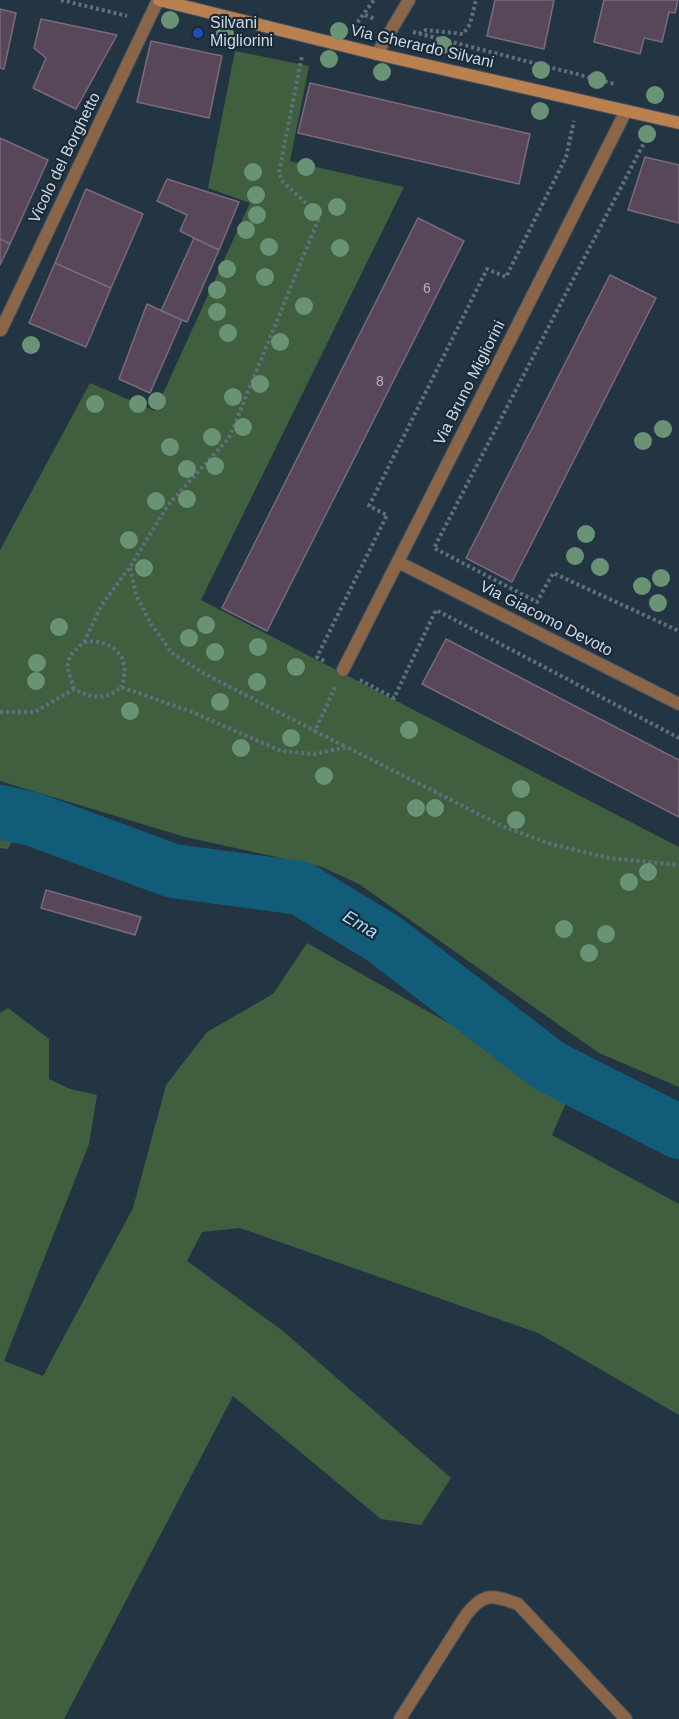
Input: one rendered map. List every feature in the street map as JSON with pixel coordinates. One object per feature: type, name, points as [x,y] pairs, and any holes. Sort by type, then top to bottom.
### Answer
[{"type":"main road","name":"Via Gherardo Silvani","points":[[159,0],[377,54],[679,123]]},
{"type":"street","name":"Vicolo del Borghetto","points":[[1,330],[159,0]]},
{"type":"street","points":[[377,54],[409,0]]},
{"type":"street","name":"Via Bruno Migliorini","points":[[343,670],[626,111]]},
{"type":"street","name":"Via Giacomo Devoto","points":[[398,562],[679,704]]},
{"type":"street","points":[[400,1719],[466,1615],[476,1602],[493,1596],[518,1604],[626,1719]]},
{"type":"path","points":[[365,15],[374,0]]},
{"type":"path","points":[[477,0],[470,24],[463,34],[426,30],[419,34],[621,85]]},
{"type":"path","points":[[84,642],[103,641],[119,652],[125,669],[121,687],[109,696],[91,697],[74,689],[67,667],[70,656],[84,642],[101,606],[130,567],[168,505],[229,438],[319,218],[317,213],[282,181],[279,172],[306,37]]},
{"type":"path","points":[[574,121],[566,157],[506,278],[487,268],[369,506],[387,515],[317,657],[394,698],[436,610],[679,738]]},
{"type":"path","points":[[646,139],[434,548],[537,602],[553,573],[679,631]]},
{"type":"path","points":[[130,567],[136,595],[151,624],[172,653],[203,673],[502,826],[550,844],[609,858],[679,865]]},
{"type":"path","points":[[315,730],[343,670]]},
{"type":"path","points":[[121,687],[192,712],[281,752],[315,754],[347,747]]},
{"type":"path","points":[[0,712],[34,712],[74,689]]},
{"type":"green space","points":[[235,51],[309,66],[290,161],[404,187],[201,600],[679,847],[679,1087],[599,1053],[359,884],[322,867],[185,837],[0,781],[0,550],[90,383],[155,411],[250,203],[208,188]]},
{"type":"green space","points":[[0,828],[17,832],[8,849],[0,848]]},
{"type":"green space","points":[[307,943],[482,1042],[566,1103],[552,1135],[679,1204],[679,1415],[538,1333],[240,1228],[202,1232],[187,1261],[283,1331],[451,1478],[421,1525],[381,1519],[233,1396],[64,1719],[0,1719],[0,1013],[8,1008],[49,1039],[49,1079],[70,1089],[97,1095],[89,1144],[4,1361],[43,1376],[133,1208],[166,1085],[207,1032],[273,994]]},
{"type":"building","points":[[495,0],[554,0],[544,49],[487,36]]},
{"type":"building","points":[[604,0],[678,0],[675,13],[669,12],[662,42],[644,38],[640,54],[594,42]]},
{"type":"building","points":[[0,9],[16,13],[4,69],[0,68]]},
{"type":"building","points":[[41,19],[117,35],[76,109],[33,88],[46,58],[34,48]]},
{"type":"building","points":[[151,41],[222,56],[209,118],[137,102]]},
{"type":"building","points":[[310,83],[530,134],[519,184],[298,133]]},
{"type":"building","points":[[0,138],[48,160],[10,244],[0,239]]},
{"type":"building","points":[[645,157],[679,165],[679,223],[628,210]]},
{"type":"building","points":[[167,179],[239,202],[219,250],[180,231],[187,215],[157,201]]},
{"type":"building","points":[[86,189],[143,214],[111,288],[55,263]]},
{"type":"building","points":[[418,218],[464,241],[267,631],[222,608]]},
{"type":"building","points":[[194,238],[219,250],[187,322],[161,311]]},
{"type":"building","points":[[0,239],[10,244],[0,265]]},
{"type":"building","points":[[55,263],[111,288],[86,347],[29,323]]},
{"type":"building","points":[[610,275],[656,298],[512,582],[466,558]]},
{"type":"building","points":[[147,304],[182,320],[150,393],[119,379]]},
{"type":"building","points":[[446,639],[679,760],[679,817],[422,684]]},
{"type":"building","points":[[46,890],[141,917],[135,935],[41,908]]},
{"type":"waterway","name":"Ema","points":[[0,812],[32,819],[173,871],[300,888],[384,939],[549,1066],[679,1132]]},
{"type":"place","name":"Silvani Migliorini","points":[[198,33]]}]
